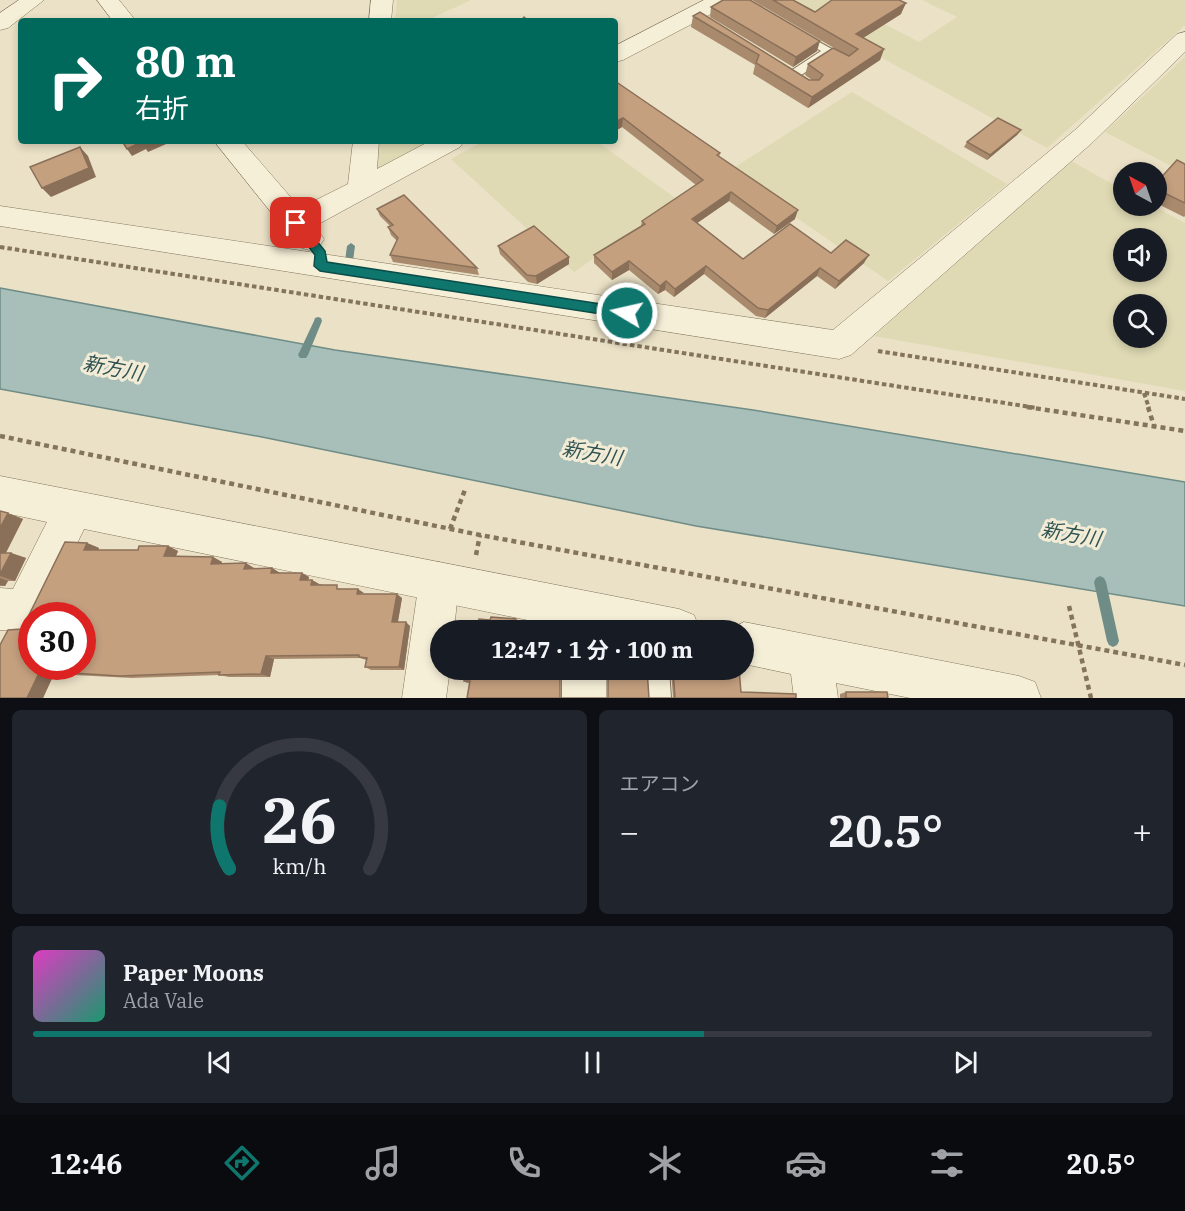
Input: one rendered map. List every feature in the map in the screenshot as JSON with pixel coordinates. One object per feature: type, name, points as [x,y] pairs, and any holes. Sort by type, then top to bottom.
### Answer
[{"type":"street","points":[[0,23],[33,0]]},
{"type":"street","points":[[108,0],[123,18]]},
{"type":"street","points":[[380,18],[382,0]]},
{"type":"street","points":[[618,54],[698,17],[720,0]]},
{"type":"street","points":[[0,216],[838,345],[1084,136],[1185,39]]},
{"type":"street","points":[[230,144],[321,254],[320,266]]},
{"type":"street","points":[[361,188],[366,144]]},
{"type":"street","points":[[296,223],[445,144]]},
{"type":"street","points":[[0,494],[439,582],[585,620]]},
{"type":"street","points":[[0,609],[24,609],[74,509]]},
{"type":"street","points":[[424,698],[439,582]]},
{"type":"street","points":[[754,645],[961,692],[1019,698]]},
{"type":"street","points":[[810,656],[816,698]]},
{"type":"street","points":[[584,680],[584,698]]},
{"type":"lane","points":[[789,28],[846,61]]},
{"type":"lane","points":[[792,75],[829,51]]},
{"type":"lane","points":[[659,680],[660,698]]},
{"type":"path","points":[[0,247],[1185,431]]},
{"type":"path","points":[[838,345],[1185,399]]},
{"type":"path","points":[[1144,393],[1154,426]]},
{"type":"path","points":[[0,436],[450,529],[1185,665]]},
{"type":"path","points":[[450,529],[466,487]]},
{"type":"path","points":[[1069,606],[1091,698]]},
{"type":"shaded area","points":[[397,0],[471,0],[435,18],[395,18]]},
{"type":"shaded area","points":[[776,0],[838,0],[919,42],[957,17],[922,0],[1185,0],[1185,25],[1047,148]]},
{"type":"shaded area","points":[[1185,57],[1185,173],[1105,132]]},
{"type":"shaded area","points":[[852,92],[1007,184],[888,281],[729,171]]},
{"type":"shaded area","points":[[379,144],[426,144],[375,170]]},
{"type":"shaded area","points":[[478,144],[600,144],[678,200],[574,272],[451,159]]},
{"type":"shaded area","points":[[1071,161],[1113,184],[1113,216],[1167,216],[1167,213],[1185,223],[1185,391],[874,336]]},
{"type":"water","name":"新方川","points":[[0,288],[335,350],[753,410],[1185,482],[1185,606],[696,526],[262,437],[0,389]]},
{"type":"building","points":[[723,0],[750,0],[820,41],[796,57],[711,7]]},
{"type":"building","points":[[773,0],[793,0],[815,12],[832,0],[899,0],[906,3],[856,34],[884,49],[812,97],[756,63],[759,55],[693,16],[700,12],[809,80],[819,80],[823,75],[808,64],[833,48],[849,56],[858,49]]},
{"type":"building","points":[[618,83],[798,210],[777,226],[731,192],[692,219],[743,259],[790,224],[831,253],[846,240],[869,255],[839,281],[820,268],[768,310],[758,308],[706,266],[675,289],[666,281],[660,286],[629,261],[612,272],[594,255],[645,224],[642,221],[703,180],[623,118],[618,120]]},
{"type":"building","points":[[998,118],[1021,130],[990,155],[967,142]]},
{"type":"building","points":[[124,144],[137,144],[127,149]]},
{"type":"building","points":[[80,147],[89,168],[42,188],[30,167]]},
{"type":"building","points":[[1177,160],[1185,164],[1185,203],[1167,194],[1167,171]]},
{"type":"building","points":[[404,195],[477,268],[390,255],[398,238],[388,227],[393,225],[377,209]]},
{"type":"building","points":[[534,226],[569,257],[536,276],[527,275],[498,246]]},
{"type":"building","points":[[0,511],[8,513],[0,528]]},
{"type":"building","points":[[65,542],[87,543],[84,550],[138,550],[139,546],[168,546],[164,556],[213,557],[211,564],[246,563],[244,569],[272,568],[271,573],[302,573],[300,580],[312,580],[311,585],[337,585],[337,589],[358,589],[357,594],[397,594],[392,622],[406,622],[399,667],[365,667],[367,658],[359,657],[359,655],[266,656],[261,674],[219,675],[220,672],[120,676],[96,674],[96,602],[35,602]]},
{"type":"building","points":[[0,553],[11,553],[0,574]]},
{"type":"building","points":[[491,617],[516,619],[516,620],[490,620]]},
{"type":"building","points":[[18,629],[18,680],[36,680],[27,698],[0,698],[0,645],[8,630]]},
{"type":"building","points":[[560,680],[560,698],[467,698],[470,681],[464,681]]},
{"type":"building","points":[[608,680],[648,680],[649,698],[608,698]]},
{"type":"building","points":[[674,680],[740,680],[741,692],[796,694],[796,698],[675,698]]},
{"type":"building","points":[[846,692],[887,692],[888,698],[846,698]]},
{"type":"waterway","points":[[349,261],[351,246]]},
{"type":"waterway","points":[[303,355],[318,321]]},
{"type":"waterway","points":[[1100,582],[1113,641]]},
{"type":"route","points":[[296,223],[321,254],[320,266],[627,313]]}]
